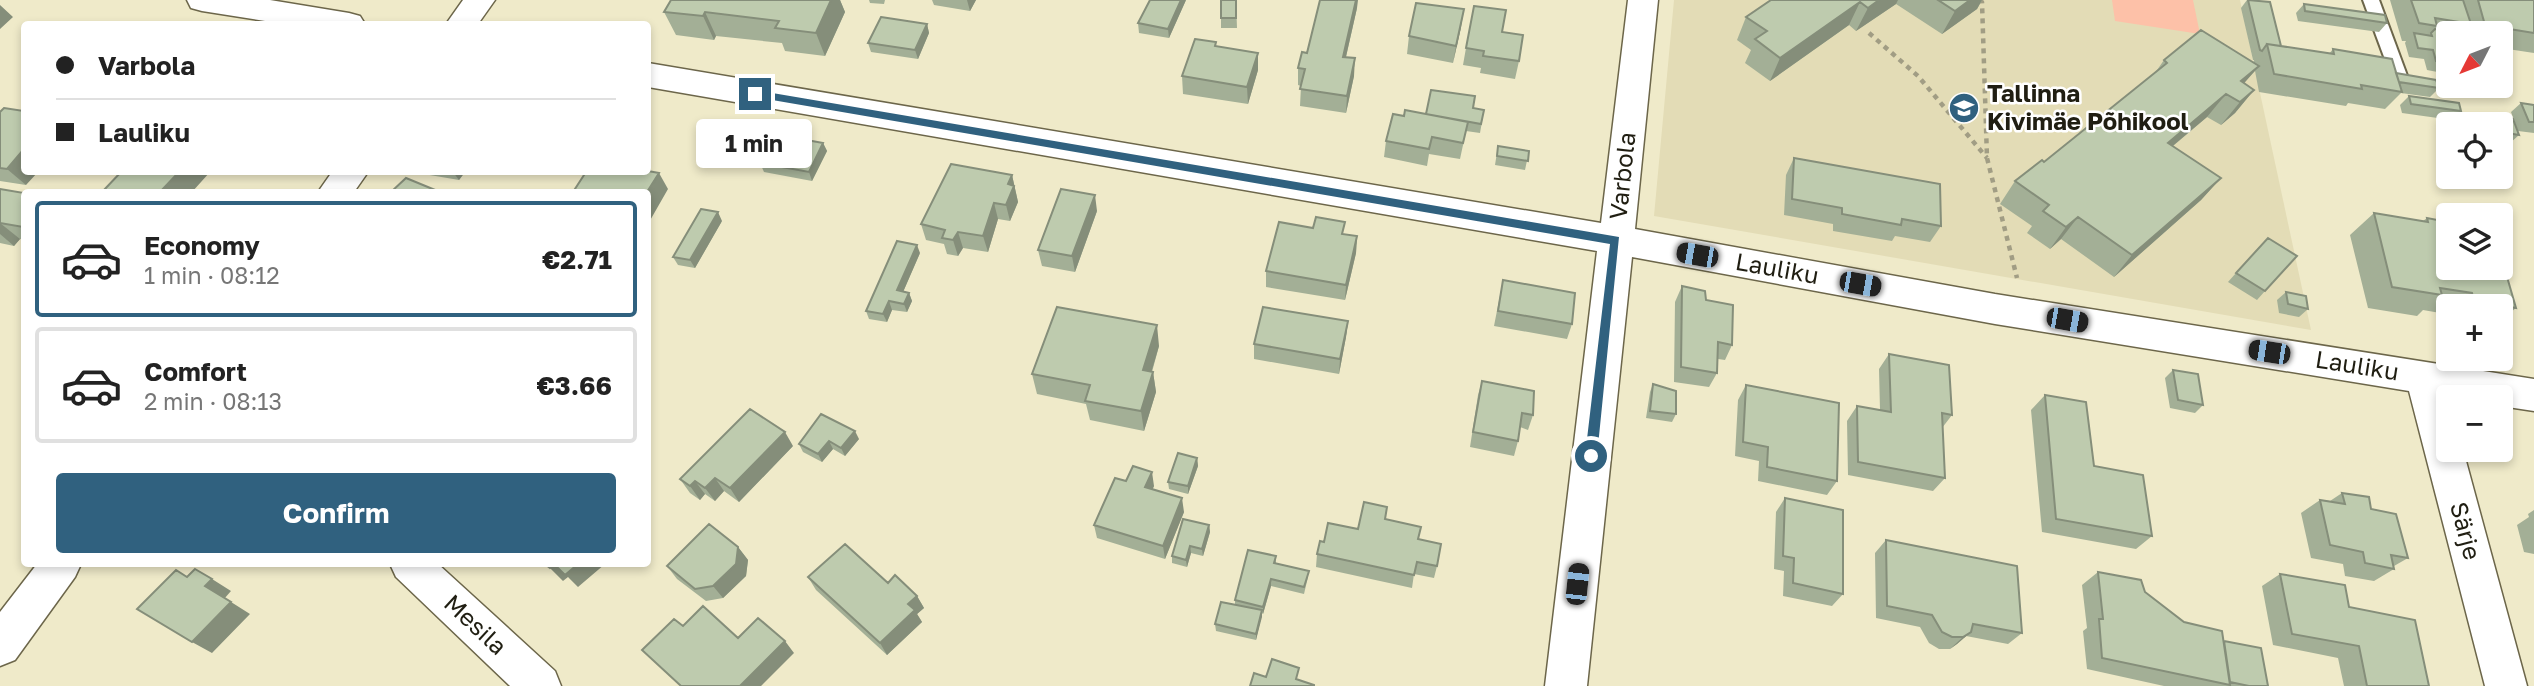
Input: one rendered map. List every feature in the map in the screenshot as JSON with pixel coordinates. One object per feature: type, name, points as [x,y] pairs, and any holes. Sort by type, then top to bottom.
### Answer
[{"type":"street","points":[[202,0],[331,21]]},
{"type":"street","points":[[463,21],[480,0]]},
{"type":"street","name":"Varbola","points":[[1566,686],[1643,0]]},
{"type":"street","name":"Lauliku","points":[[651,76],[1616,240],[2025,313],[2534,395]]},
{"type":"street","points":[[337,189],[349,175]]},
{"type":"street","name":"Särje","points":[[2424,376],[2506,686]]},
{"type":"street","points":[[7,625],[58,567]]},
{"type":"street","name":"Mesila","points":[[413,567],[540,686]]},
{"type":"lane","points":[[2371,0],[2401,81]]},
{"type":"path","points":[[1979,0],[1982,2],[1987,158],[2025,313]]},
{"type":"path","points":[[1869,33],[1918,76],[1987,158]]},
{"type":"shaded area","name":"Tallinna Kivimäe Põhikool","points":[[1674,0],[2240,0],[2311,330],[1654,216]]},
{"type":"shaded area","points":[[2112,0],[2193,0],[2200,34],[2115,21]]},
{"type":"building","points":[[671,0],[831,0],[816,33],[775,28],[779,21],[705,12],[703,16],[664,12]]},
{"type":"building","points":[[1150,0],[1181,0],[1168,29],[1138,23]]},
{"type":"building","points":[[1221,0],[1236,0],[1236,18],[1221,18]]},
{"type":"building","points":[[1320,0],[1356,0],[1343,57],[1355,58],[1347,96],[1300,89],[1305,69],[1298,68],[1302,52],[1307,53]]},
{"type":"building","points":[[1771,0],[1879,0],[1868,8],[1860,2],[1780,58],[1755,39],[1767,31],[1746,17]]},
{"type":"building","points":[[1938,0],[1970,0],[1955,11]]},
{"type":"building","points":[[2248,0],[2270,2],[2281,46],[2267,44],[2260,50]]},
{"type":"building","points":[[2411,0],[2463,0],[2470,21],[2435,18],[2436,26],[2419,23]]},
{"type":"building","points":[[2478,0],[2534,0],[2534,33],[2513,30],[2513,21],[2484,21]]},
{"type":"building","points":[[1416,3],[1464,9],[1456,46],[1409,36]]},
{"type":"building","points":[[2304,4],[2385,15],[2387,23],[2305,11]]},
{"type":"building","points":[[1474,6],[1506,10],[1502,32],[1523,35],[1519,61],[1483,56],[1484,51],[1466,48]]},
{"type":"building","points":[[881,17],[927,24],[915,50],[868,43]]},
{"type":"building","points":[[2436,29],[2436,61],[2433,50],[2418,48],[2414,33],[2432,36],[2431,33]]},
{"type":"building","points":[[2201,30],[2259,66],[2241,81],[2254,90],[2240,102],[2226,94],[2168,143],[2221,178],[2132,255],[2078,217],[2066,227],[2043,211],[2049,205],[2015,181],[2042,160],[2044,162],[2167,63],[2164,60]]},
{"type":"building","points":[[1195,39],[1216,42],[1215,46],[1258,53],[1247,87],[1182,76]]},
{"type":"building","points":[[2267,44],[2334,54],[2333,49],[2392,59],[2402,92],[2361,85],[2362,89],[2274,74]]},
{"type":"building","points":[[2396,73],[2436,80],[2436,88],[2399,82]]},
{"type":"building","points":[[1431,90],[1475,96],[1473,108],[1484,110],[1481,124],[1426,114]]},
{"type":"building","points":[[2409,96],[2459,103],[2461,111],[2411,104]]},
{"type":"building","points":[[2521,103],[2534,105],[2534,122],[2529,122]]},
{"type":"building","points":[[4,108],[21,111],[21,153],[7,169],[0,168],[0,112]]},
{"type":"building","points":[[1405,110],[1468,122],[1463,143],[1432,137],[1429,149],[1386,141],[1393,114],[1404,116]]},
{"type":"building","points":[[2513,119],[2519,135],[2513,134]]},
{"type":"building","points":[[774,134],[823,143],[809,172],[760,163]]},
{"type":"building","points":[[1498,146],[1529,151],[1528,161],[1497,156]]},
{"type":"building","points":[[1794,158],[1940,184],[1941,226],[1902,219],[1901,225],[1842,214],[1842,208],[1792,199]]},
{"type":"building","points":[[951,164],[1012,175],[1008,184],[1014,186],[1006,205],[994,203],[983,236],[958,232],[953,240],[942,238],[945,230],[921,224]]},
{"type":"building","points":[[659,173],[649,189],[575,189],[584,175]]},
{"type":"building","points":[[118,175],[176,175],[163,189],[105,189]]},
{"type":"building","points":[[406,178],[433,189],[394,189]]},
{"type":"building","points":[[0,189],[21,192],[21,227],[0,223]]},
{"type":"building","points":[[1061,189],[1095,195],[1072,256],[1038,250]]},
{"type":"building","points":[[701,209],[718,212],[690,260],[673,257]]},
{"type":"building","points":[[2374,213],[2428,222],[2427,218],[2436,220],[2436,280],[2508,280],[2512,294],[2472,294],[2440,288],[2442,294],[2436,294],[2392,287]]},
{"type":"building","points":[[1316,217],[1345,222],[1342,234],[1357,236],[1346,285],[1266,271],[1279,222],[1313,228]]},
{"type":"building","points":[[2268,238],[2297,256],[2265,291],[2236,273]]},
{"type":"building","points":[[897,241],[917,245],[897,290],[909,293],[904,304],[889,301],[883,314],[866,311]]},
{"type":"building","points":[[1503,280],[1575,293],[1572,324],[1498,311]]},
{"type":"building","points":[[1682,286],[1705,291],[1706,300],[1733,305],[1732,345],[1718,342],[1717,373],[1681,367]]},
{"type":"building","points":[[2286,292],[2306,296],[2308,309],[2288,304]]},
{"type":"building","points":[[1057,307],[1157,325],[1143,370],[1153,372],[1141,411],[1085,401],[1090,385],[1032,374]]},
{"type":"building","points":[[1263,307],[1348,321],[1340,359],[1254,344]]},
{"type":"building","points":[[1889,354],[1949,365],[1952,415],[1942,413],[1945,478],[1858,462],[1857,406],[1891,412]]},
{"type":"building","points":[[2173,370],[2198,374],[2203,405],[2178,400]]},
{"type":"building","points":[[1482,381],[1534,391],[1533,415],[1522,413],[1518,441],[1473,432]]},
{"type":"building","points":[[1653,384],[1676,391],[1676,414],[1650,411]]},
{"type":"building","points":[[1746,385],[1839,403],[1837,481],[1767,467],[1768,447],[1743,442]]},
{"type":"building","points":[[2045,395],[2086,402],[2094,466],[2143,475],[2152,536],[2056,519]]},
{"type":"building","points":[[750,409],[785,432],[730,488],[715,478],[705,488],[695,481],[690,486],[680,479]]},
{"type":"building","points":[[821,414],[855,431],[841,448],[829,441],[818,454],[799,444]]},
{"type":"building","points":[[1178,453],[1197,458],[1188,486],[1168,482]]},
{"type":"building","points":[[1133,466],[1152,472],[1145,487],[1182,498],[1163,546],[1094,525],[1115,478],[1126,481]]},
{"type":"building","points":[[2342,493],[2369,497],[2371,509],[2396,514],[2408,558],[2391,555],[2394,569],[2365,563],[2363,552],[2330,545],[2320,500],[2345,504]]},
{"type":"building","points":[[1785,498],[1843,510],[1843,594],[1793,583],[1794,558],[1783,556]]},
{"type":"building","points":[[1364,502],[1387,507],[1385,519],[1421,527],[1418,539],[1441,544],[1437,566],[1417,562],[1414,575],[1317,554],[1320,541],[1324,542],[1328,523],[1358,529]]},
{"type":"building","points":[[1183,519],[1209,525],[1202,549],[1190,546],[1186,560],[1172,556]]},
{"type":"building","points":[[709,524],[738,547],[736,564],[713,586],[695,589],[667,566]]},
{"type":"building","points":[[1886,540],[2017,566],[2022,633],[1973,624],[1971,632],[1963,637],[1952,637],[1942,632],[1932,615],[1887,606]]},
{"type":"building","points":[[845,544],[888,583],[895,575],[917,596],[908,604],[915,610],[880,643],[808,577]]},
{"type":"building","points":[[1248,550],[1276,556],[1274,563],[1309,571],[1304,587],[1271,579],[1263,607],[1235,600]]},
{"type":"building","points":[[557,567],[574,567],[565,575]]},
{"type":"building","points":[[195,569],[212,579],[205,586],[231,602],[192,642],[137,609],[176,570],[187,577]]},
{"type":"building","points":[[2098,572],[2141,580],[2145,592],[2184,622],[2222,631],[2230,685],[2102,658],[2099,619],[2103,619]]},
{"type":"building","points":[[2280,574],[2345,585],[2349,607],[2415,620],[2429,686],[2367,686],[2359,646],[2292,634]]},
{"type":"building","points":[[1221,602],[1262,610],[1256,634],[1215,624]]},
{"type":"building","points":[[703,606],[738,638],[758,618],[785,641],[740,686],[681,686],[642,650],[674,619],[683,626]]},
{"type":"building","points":[[2224,641],[2261,648],[2268,686],[2230,682]]},
{"type":"building","points":[[1272,659],[1299,668],[1296,679],[1314,686],[1250,686],[1254,673],[1266,677]]},
{"type":"place","name":"Tallinna Kivimäe Põhikool","points":[[1964,108]]},
{"type":"route","points":[[755,94],[1616,240],[1591,456]]}]
